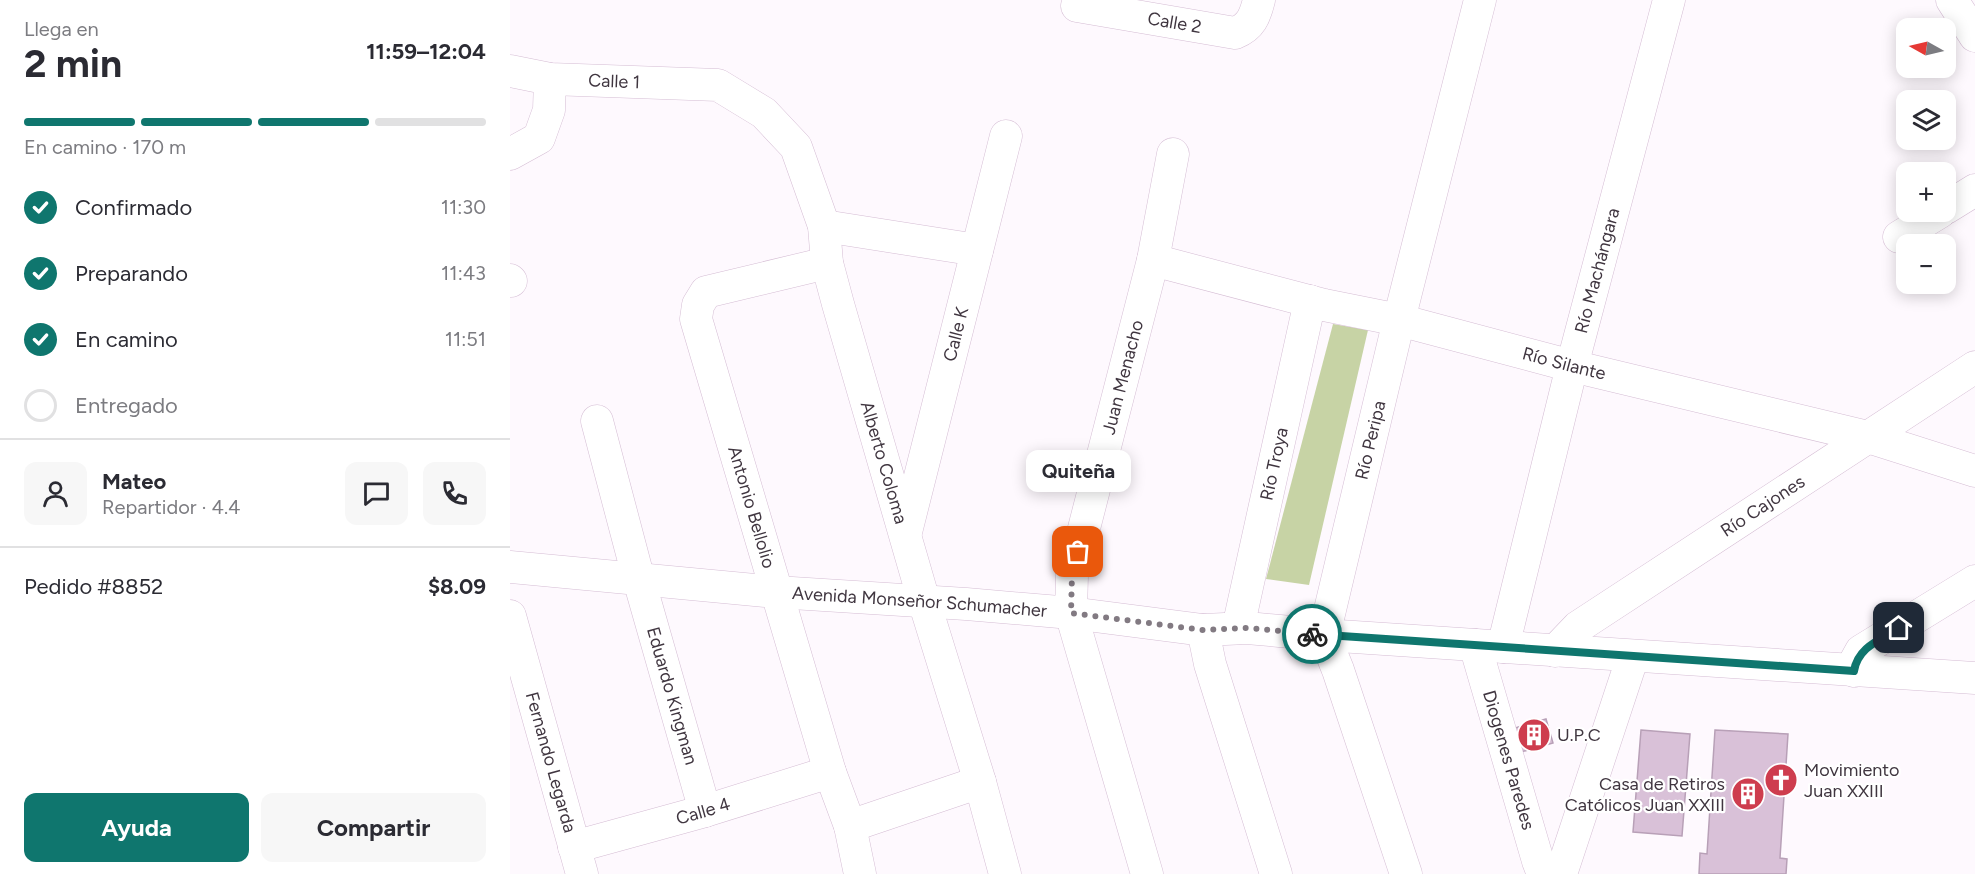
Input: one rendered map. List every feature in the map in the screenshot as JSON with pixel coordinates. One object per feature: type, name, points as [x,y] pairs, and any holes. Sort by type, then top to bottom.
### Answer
[{"type":"street","name":"Calle 2","points":[[1077,6],[1235,33],[1247,28],[1256,14],[1259,0]]},
{"type":"street","name":"Río Peripa","points":[[1324,635],[1399,320],[1480,0]]},
{"type":"street","name":"Río Machángara","points":[[1489,646],[1572,366],[1669,0]]},
{"type":"street","points":[[1952,0],[1975,36]]},
{"type":"street","name":"Calle 1","points":[[510,71],[550,79],[718,85]]},
{"type":"street","points":[[510,154],[539,138],[549,110],[550,79]]},
{"type":"street","name":"Alberto Coloma","points":[[718,85],[764,113],[796,147],[824,226],[827,263],[924,601],[981,782],[1005,874]]},
{"type":"street","name":"Calle K","points":[[906,533],[1006,136]]},
{"type":"street","name":"Juan Menacho","points":[[1147,874],[1071,613],[1072,574],[1154,260],[1173,154]]},
{"type":"street","points":[[1956,202],[1975,190]]},
{"type":"street","points":[[1904,234],[1924,222]]},
{"type":"street","points":[[824,226],[977,250]]},
{"type":"street","name":"Río Silante","points":[[1154,260],[1310,301],[1399,320],[1572,366],[1868,437],[1975,471]]},
{"type":"street","name":"Antonio Bellolio","points":[[827,263],[706,292],[698,305],[696,319],[830,772],[850,826],[860,874]]},
{"type":"street","name":"Río Troya","points":[[1238,628],[1310,301]]},
{"type":"street","name":"Río Cajones","points":[[1555,651],[1578,627],[1975,367]]},
{"type":"street","name":"Eduardo Kingman","points":[[597,421],[639,580],[705,811]]},
{"type":"street","name":"Avenida Monseñor Schumacher","points":[[510,567],[776,592],[1071,613],[1203,630],[1238,628],[1975,678]]},
{"type":"street","points":[[1854,671],[1856,660],[1862,651],[1975,581]]},
{"type":"street","name":"Fernando Legarda","points":[[510,616],[578,860]]},
{"type":"street","points":[[1203,630],[1210,664],[1276,874]]},
{"type":"street","points":[[1324,635],[1338,670],[1406,874]]},
{"type":"street","name":"Diogenes Paredes","points":[[1489,646],[1538,861],[1544,874]]},
{"type":"street","points":[[1561,874],[1633,656]]},
{"type":"street","name":"Calle 4","points":[[578,860],[705,811],[830,772]]},
{"type":"street","points":[[850,826],[981,782]]},
{"type":"green space","points":[[1333,324],[1368,330],[1309,585],[1266,579]]},
{"type":"building","name":"U.P.C","points":[[1546,719],[1553,743],[1521,752],[1515,728]]},
{"type":"building","points":[[1641,730],[1690,734],[1682,836],[1633,832]]},
{"type":"building","name":"Casa de Retiros Católicos Juan XXIII","points":[[1715,730],[1788,734],[1780,858],[1787,859],[1786,874],[1699,874],[1700,853],[1707,854]]},
{"type":"way so far","points":[[1078,552],[1072,574],[1071,613],[1203,630],[1247,628],[1312,634]]},
{"type":"place","name":"Quiteña","points":[[1078,552]]},
{"type":"place","name":"U.P.C","points":[[1534,735]]},
{"type":"place","name":"Movimiento Juan XXIII","points":[[1781,780]]},
{"type":"place","name":"Casa de Retiros Católicos Juan XXIII","points":[[1748,794]]},
{"type":"route","points":[[1312,634],[1854,671],[1856,660],[1862,651],[1899,628]]}]
